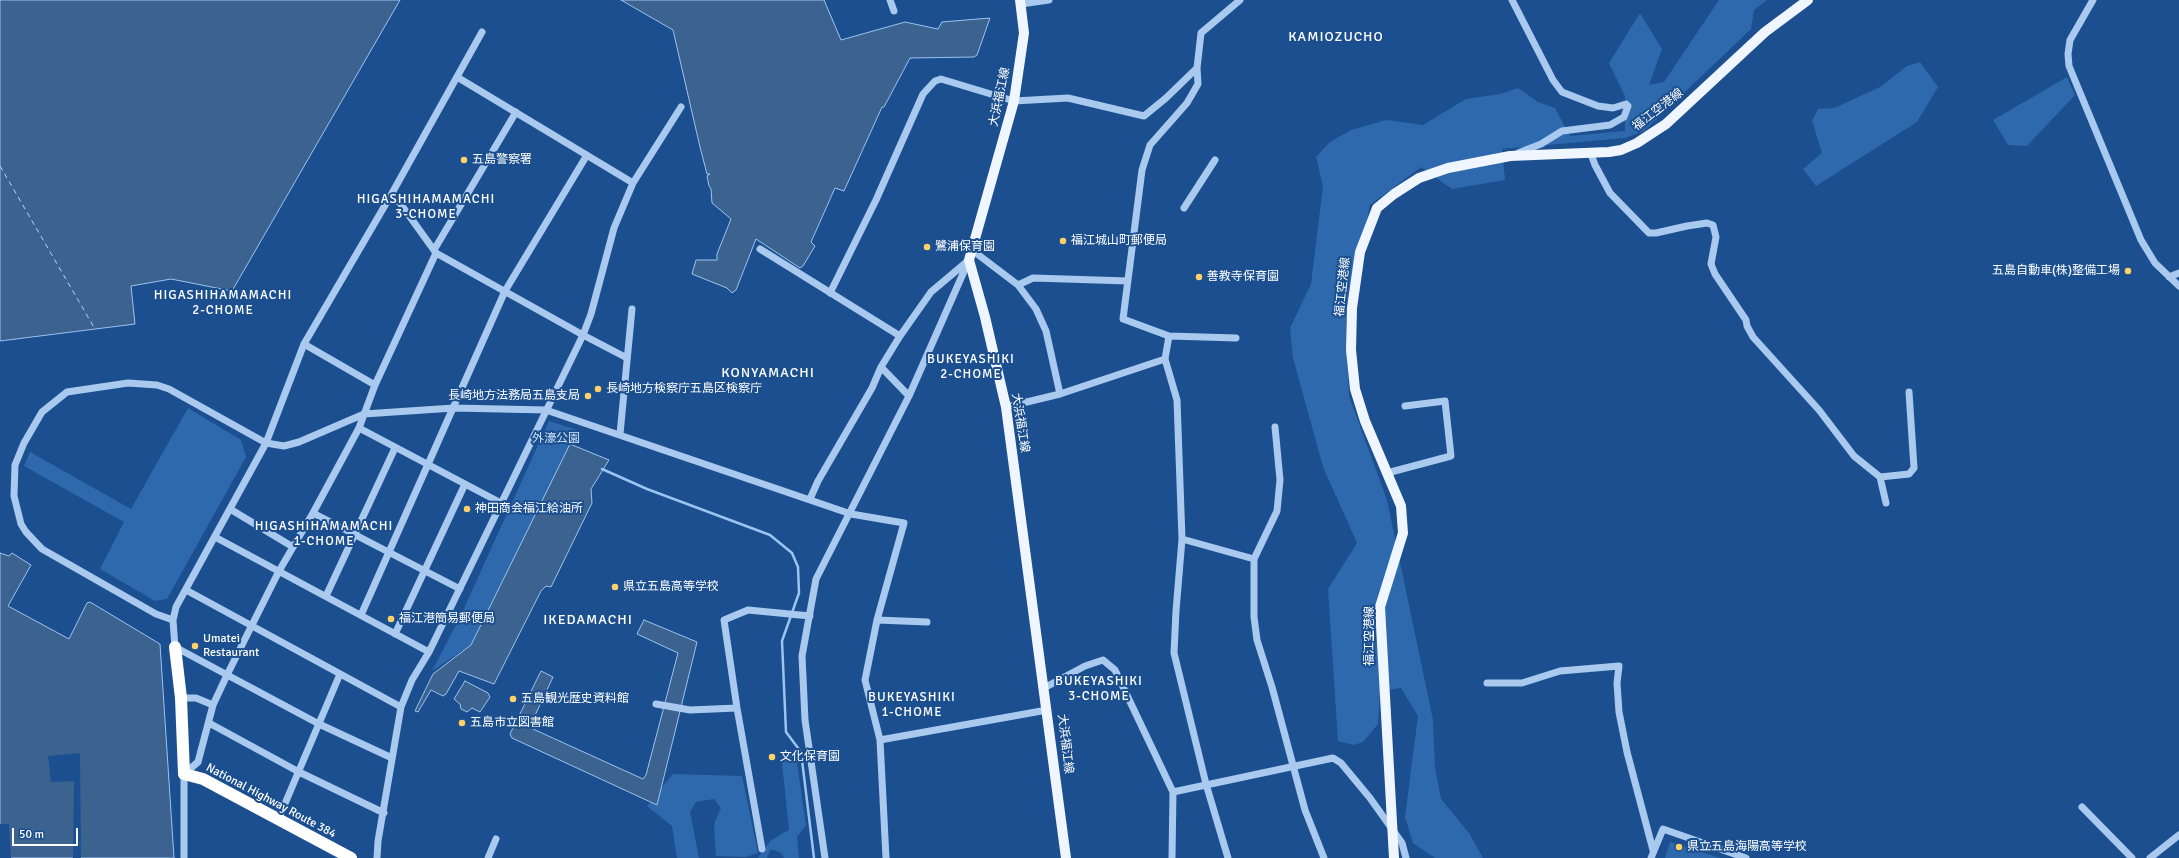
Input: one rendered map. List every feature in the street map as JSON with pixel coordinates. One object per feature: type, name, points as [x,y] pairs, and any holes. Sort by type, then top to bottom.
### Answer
[{"type":"highway","points":[[174,647],[181,698],[184,774]]},
{"type":"highway","name":"National Highway Route 384","points":[[184,774],[203,779],[351,858]]},
{"type":"main road","name":"福江空港線","points":[[1394,858],[1380,607],[1403,533],[1401,506],[1365,421],[1355,389],[1351,350],[1352,308],[1360,252],[1377,208],[1394,194],[1419,178],[1448,168],[1510,156],[1591,154],[1621,150],[1649,136],[1684,108],[1765,32],[1808,0]]},
{"type":"main road","name":"大浜福江線","points":[[1020,2],[1024,33],[1014,102],[971,255],[1006,407],[1066,858]]},
{"type":"street","points":[[890,0],[894,11]]},
{"type":"street","points":[[1020,2],[1049,0]]},
{"type":"street","points":[[1236,338],[1169,336],[1124,319],[1142,170],[1150,145],[1187,103],[1198,84],[1197,68],[1201,33],[1240,0]]},
{"type":"street","points":[[1510,156],[1541,144],[1562,131],[1610,125],[1624,117],[1628,109],[1626,104],[1613,108],[1598,106],[1562,92],[1553,80],[1512,0]]},
{"type":"street","points":[[2093,0],[2070,40],[2068,54],[2069,66],[2141,240],[2155,263],[2179,286]]},
{"type":"street","points":[[392,758],[319,724],[174,647],[173,620],[176,607],[266,443],[304,344],[391,195],[482,32]]},
{"type":"street","points":[[830,293],[876,200],[923,94],[935,81],[941,79],[1014,102],[1068,98],[1144,116],[1166,98],[1197,68]]},
{"type":"street","points":[[457,77],[633,183]]},
{"type":"street","points":[[377,858],[378,841],[401,707],[412,680],[430,652],[583,336],[591,314],[614,228],[633,183],[681,107]]},
{"type":"street","points":[[184,858],[184,774],[198,762],[213,705],[251,625],[279,571],[313,513],[359,428],[374,386],[435,251],[516,112]]},
{"type":"street","points":[[1591,154],[1595,165],[1610,193],[1648,233],[1656,233],[1707,223],[1713,225],[1716,237],[1712,264],[1714,274],[1746,320],[1747,326],[1753,337],[1819,410],[1854,456],[1880,477],[1886,503]]},
{"type":"street","points":[[361,616],[505,291],[587,155]]},
{"type":"street","points":[[1184,208],[1215,160]]},
{"type":"street","points":[[391,195],[400,203],[435,251],[583,336],[627,358]]},
{"type":"street","points":[[760,249],[900,336]]},
{"type":"street","points":[[971,255],[1018,285],[1036,309],[1046,331],[1060,394]]},
{"type":"street","points":[[810,499],[818,481],[872,388],[881,367],[900,336],[931,292],[971,255]]},
{"type":"street","points":[[825,858],[805,720],[802,656],[816,580],[851,514],[909,396],[971,255]]},
{"type":"street","points":[[2169,278],[2179,273]]},
{"type":"street","points":[[1018,285],[1033,278],[1128,282]]},
{"type":"street","points":[[620,434],[632,309]]},
{"type":"street","points":[[1169,336],[1165,359],[1177,400],[1182,539],[1174,653],[1206,784],[1228,858]]},
{"type":"street","points":[[304,344],[374,386]]},
{"type":"street","points":[[1006,407],[1060,394],[1165,359]]},
{"type":"street","points":[[881,367],[909,396]]},
{"type":"street","points":[[173,620],[156,614],[42,548],[26,532],[16,510],[14,479],[15,465],[24,443],[42,412],[67,392],[136,383],[169,389],[266,443],[291,445],[364,414],[454,408],[546,410],[851,514],[904,523],[878,620],[865,680],[880,740],[886,858]]},
{"type":"street","points":[[1880,477],[1909,474],[1914,468],[1909,392]]},
{"type":"street","points":[[1387,473],[1451,456],[1445,401],[1405,406]]},
{"type":"street","points":[[1275,427],[1280,480],[1277,510],[1254,559],[1254,617],[1257,640],[1272,688],[1292,766],[1305,810],[1324,858]]},
{"type":"street","points":[[359,428],[501,503]]},
{"type":"street","points":[[326,596],[395,448]]},
{"type":"street","points":[[395,634],[465,484]]},
{"type":"street","points":[[230,509],[293,547]]},
{"type":"street","points":[[313,513],[460,589]]},
{"type":"street","points":[[215,537],[430,652]]},
{"type":"street","points":[[1182,539],[1254,559]]},
{"type":"street","points":[[186,590],[401,707]]},
{"type":"street","points":[[762,849],[737,708],[724,620],[748,610],[810,616]]},
{"type":"street","points":[[878,620],[928,622]]},
{"type":"street","points":[[1044,688],[1085,666],[1103,660],[1115,670],[1122,681],[1173,792],[1172,858]]},
{"type":"street","points":[[1487,683],[1522,683],[1560,671],[1619,666],[1617,682],[1623,732],[1653,850]]},
{"type":"street","points":[[278,820],[340,674]]},
{"type":"street","points":[[181,698],[196,698],[213,705]]},
{"type":"street","points":[[656,704],[690,710],[737,708]]},
{"type":"street","points":[[880,740],[1047,710]]},
{"type":"street","points":[[209,723],[299,772],[384,813]]},
{"type":"street","points":[[1173,792],[1333,758],[1341,763],[1370,798],[1402,843],[1406,858]]},
{"type":"street","points":[[2082,807],[2132,858]]},
{"type":"street","points":[[1651,858],[1653,850],[1663,830],[1746,858]]},
{"type":"street","points":[[2150,858],[2179,836]]},
{"type":"street","points":[[488,858],[496,839]]},
{"type":"green space","points":[[1719,0],[1767,0],[1754,10],[1751,29],[1644,131],[1625,138],[1502,149],[1505,180],[1452,189],[1421,167],[1370,205],[1346,322],[1349,396],[1387,500],[1433,720],[1435,768],[1441,799],[1469,833],[1483,858],[1435,858],[1413,843],[1405,817],[1418,716],[1401,688],[1380,691],[1378,724],[1363,742],[1354,745],[1338,741],[1328,589],[1357,543],[1323,467],[1293,358],[1290,328],[1311,284],[1323,186],[1316,157],[1330,142],[1351,130],[1386,120],[1423,125],[1466,99],[1500,94],[1518,88],[1538,102],[1555,108],[1570,136],[1625,131],[1625,96],[1609,63],[1640,13],[1662,49],[1649,85],[1664,82]]},
{"type":"green space","points":[[1920,62],[1938,87],[1917,122],[1816,186],[1803,169],[1822,153],[1812,121],[1818,109],[1834,108],[1880,87],[1907,66]]},
{"type":"green space","points":[[2067,77],[2075,95],[2027,146],[2008,145],[1993,120]]},
{"type":"green space","points":[[188,408],[241,440],[246,457],[167,599],[155,601],[100,569],[124,522],[24,466],[30,452],[131,509]]},
{"type":"green space","name":"外濠公園","points":[[549,421],[577,430],[471,645],[432,671],[461,615]]},
{"type":"green space","points":[[791,755],[797,763],[806,825],[797,837],[799,858],[784,858],[781,853],[770,850],[767,858],[758,858],[771,840],[789,830],[782,763]]},
{"type":"green space","points":[[673,774],[742,776],[758,853],[746,857],[716,856],[714,824],[721,808],[714,799],[696,802],[690,812],[699,858],[677,858],[672,826],[647,806]]},
{"type":"green space","points":[[1670,842],[1720,858],[1665,858]]},
{"type":"shaded area","points":[[0,0],[400,0],[232,291],[171,279],[131,286],[135,324],[0,341]]},
{"type":"shaded area","points":[[621,0],[824,0],[841,40],[905,22],[938,29],[942,22],[990,18],[977,55],[974,57],[910,58],[884,107],[882,107],[844,191],[835,188],[811,242],[815,246],[803,266],[800,268],[756,239],[736,290],[732,293],[727,288],[692,274],[696,260],[717,260],[717,254],[731,219],[712,203],[711,189],[707,176],[710,174],[707,174],[700,147],[673,30]]},
{"type":"shaded area","points":[[570,444],[609,460],[591,489],[592,503],[551,587],[546,586],[541,591],[494,684],[459,671],[446,694],[443,696],[431,690],[418,712],[415,711],[433,674],[471,645]]},
{"type":"shaded area","points":[[0,553],[9,556],[12,553],[31,565],[8,606],[69,639],[87,603],[90,602],[160,644],[174,858],[0,858]]},
{"type":"shaded area","points":[[644,620],[697,642],[657,805],[512,738],[510,734],[541,671],[553,677],[531,724],[533,729],[643,779],[646,775],[678,653],[637,634]]},
{"type":"shaded area","points":[[465,681],[488,693],[490,697],[480,712],[472,708],[467,712],[461,709],[460,704],[454,699]]},
{"type":"pier","points":[[80,753],[81,858],[73,858],[74,781],[51,782],[48,756]]},
{"type":"pier","points":[[0,824],[9,824],[11,858],[0,858]]},
{"type":"waterway","points":[[602,469],[647,489],[770,535],[792,553],[798,567],[799,593],[782,641],[786,732],[801,752],[814,858]]},
{"type":"ferry route","points":[[0,166],[95,329]]},
{"type":"place","name":"五島警察署","points":[[464,160]]},
{"type":"place","name":"福江城山町郵便局","points":[[1063,241]]},
{"type":"place","name":"鷺浦保育園","points":[[927,247]]},
{"type":"place","name":"五島自動車(株)整備工場","points":[[2128,271]]},
{"type":"place","name":"善教寺保育園","points":[[1199,277]]},
{"type":"place","name":"長崎地方検察庁五島区検察庁","points":[[598,389]]},
{"type":"place","name":"長崎地方法務局五島支局","points":[[588,396]]},
{"type":"place","name":"神田商会福江給油所","points":[[467,509]]},
{"type":"place","name":"県立五島高等学校","points":[[615,587]]},
{"type":"place","name":"福江港簡易郵便局","points":[[391,619]]},
{"type":"place","name":"Umatei Restaurant","points":[[195,646]]},
{"type":"place","name":"五島観光歴史資料館","points":[[513,699]]},
{"type":"place","name":"五島市立図書館","points":[[462,723]]},
{"type":"place","name":"文化保育園","points":[[772,757]]},
{"type":"place","name":"県立五島海陽高等学校","points":[[1679,847]]},
{"type":"district","name":"KAMIOZUCHO","points":[[1336,37]]},
{"type":"district","name":"HIGASHIHAMAMACHI 3-CHOME","points":[[426,208]]},
{"type":"district","name":"HIGASHIHAMAMACHI 2-CHOME","points":[[223,304]]},
{"type":"district","name":"BUKEYASHIKI 2-CHOME","points":[[971,368]]},
{"type":"district","name":"KONYAMACHI","points":[[768,373]]},
{"type":"district","name":"HIGASHIHAMAMACHI 1-CHOME","points":[[324,534]]},
{"type":"district","name":"IKEDAMACHI","points":[[588,620]]},
{"type":"district","name":"BUKEYASHIKI 3-CHOME","points":[[1099,690]]},
{"type":"district","name":"BUKEYASHIKI 1-CHOME","points":[[912,706]]}]
